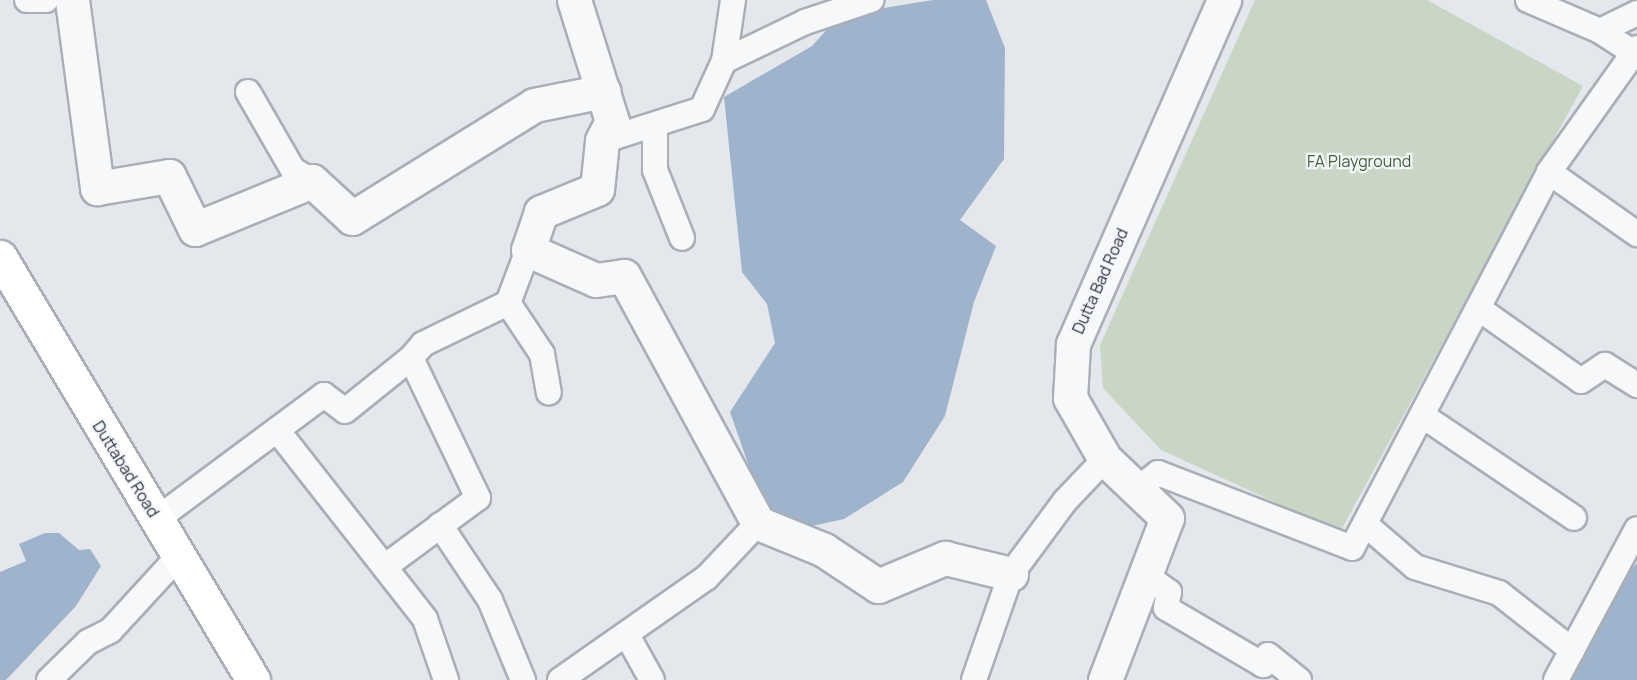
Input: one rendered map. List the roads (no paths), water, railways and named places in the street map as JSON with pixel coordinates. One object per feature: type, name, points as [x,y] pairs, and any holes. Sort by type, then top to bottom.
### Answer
[{"type":"main road","name":"Duttabad Road","points":[[3,269],[180,555],[253,680]]},
{"type":"street","points":[[72,0],[97,188],[169,176],[195,229],[312,181],[352,218],[534,105],[604,91]]},
{"type":"street","points":[[574,0],[612,122],[602,141],[597,189],[541,212],[528,250],[596,280],[624,276],[758,523],[824,550],[878,586],[945,558],[1011,574]]},
{"type":"street","name":"Dutta Bad Road","points":[[1105,680],[1167,518],[1105,459],[1070,399],[1073,344],[1224,0]]},
{"type":"lane","points":[[27,0],[46,0]]},
{"type":"lane","points":[[602,141],[656,127],[702,109],[724,61],[733,0]]},
{"type":"lane","points":[[724,61],[805,22],[871,0]]},
{"type":"lane","points":[[1137,490],[1158,473],[1352,548],[1549,172],[1634,50],[1600,31],[1528,0]]},
{"type":"lane","points":[[1600,31],[1637,13]]},
{"type":"lane","points":[[248,92],[293,170],[312,181]]},
{"type":"lane","points":[[656,127],[655,170],[682,238]]},
{"type":"lane","points":[[1549,172],[1637,234]]},
{"type":"lane","points":[[158,519],[324,395],[345,411],[411,358],[423,345],[508,303],[528,250]]},
{"type":"lane","points":[[508,303],[542,354],[549,392]]},
{"type":"lane","points":[[1478,308],[1581,381],[1605,365],[1637,385]]},
{"type":"lane","points":[[387,565],[478,498],[411,358]]},
{"type":"lane","points":[[1423,416],[1574,518]]},
{"type":"lane","points":[[277,430],[387,565],[425,619],[446,680]]},
{"type":"lane","points":[[974,680],[1011,574],[1065,501],[1105,459]]},
{"type":"lane","points":[[560,680],[707,578],[758,523]]},
{"type":"lane","points":[[1365,524],[1415,567],[1499,593],[1572,650]]},
{"type":"lane","points":[[440,525],[490,600],[523,680]]},
{"type":"lane","points":[[1556,680],[1637,529]]},
{"type":"lane","points":[[49,680],[88,642],[110,631],[180,555]]},
{"type":"lane","points":[[1144,574],[1169,592],[1166,608],[1263,665],[1268,655],[1299,680]]},
{"type":"lane","points":[[627,635],[652,680]]},
{"type":"water","points":[[933,0],[986,0],[1005,48],[1004,159],[960,220],[996,246],[974,302],[945,416],[903,482],[844,519],[785,532],[752,475],[730,412],[775,343],[767,304],[742,272],[724,97],[812,46],[840,15]]},
{"type":"water","points":[[45,533],[59,533],[79,550],[90,549],[101,566],[76,606],[6,680],[0,680],[0,572],[26,561],[19,544]]},
{"type":"water","points":[[1637,563],[1637,680],[1564,680],[1611,590]]},
{"type":"park label","name":"FA Playground","points":[[1359,161]]}]
